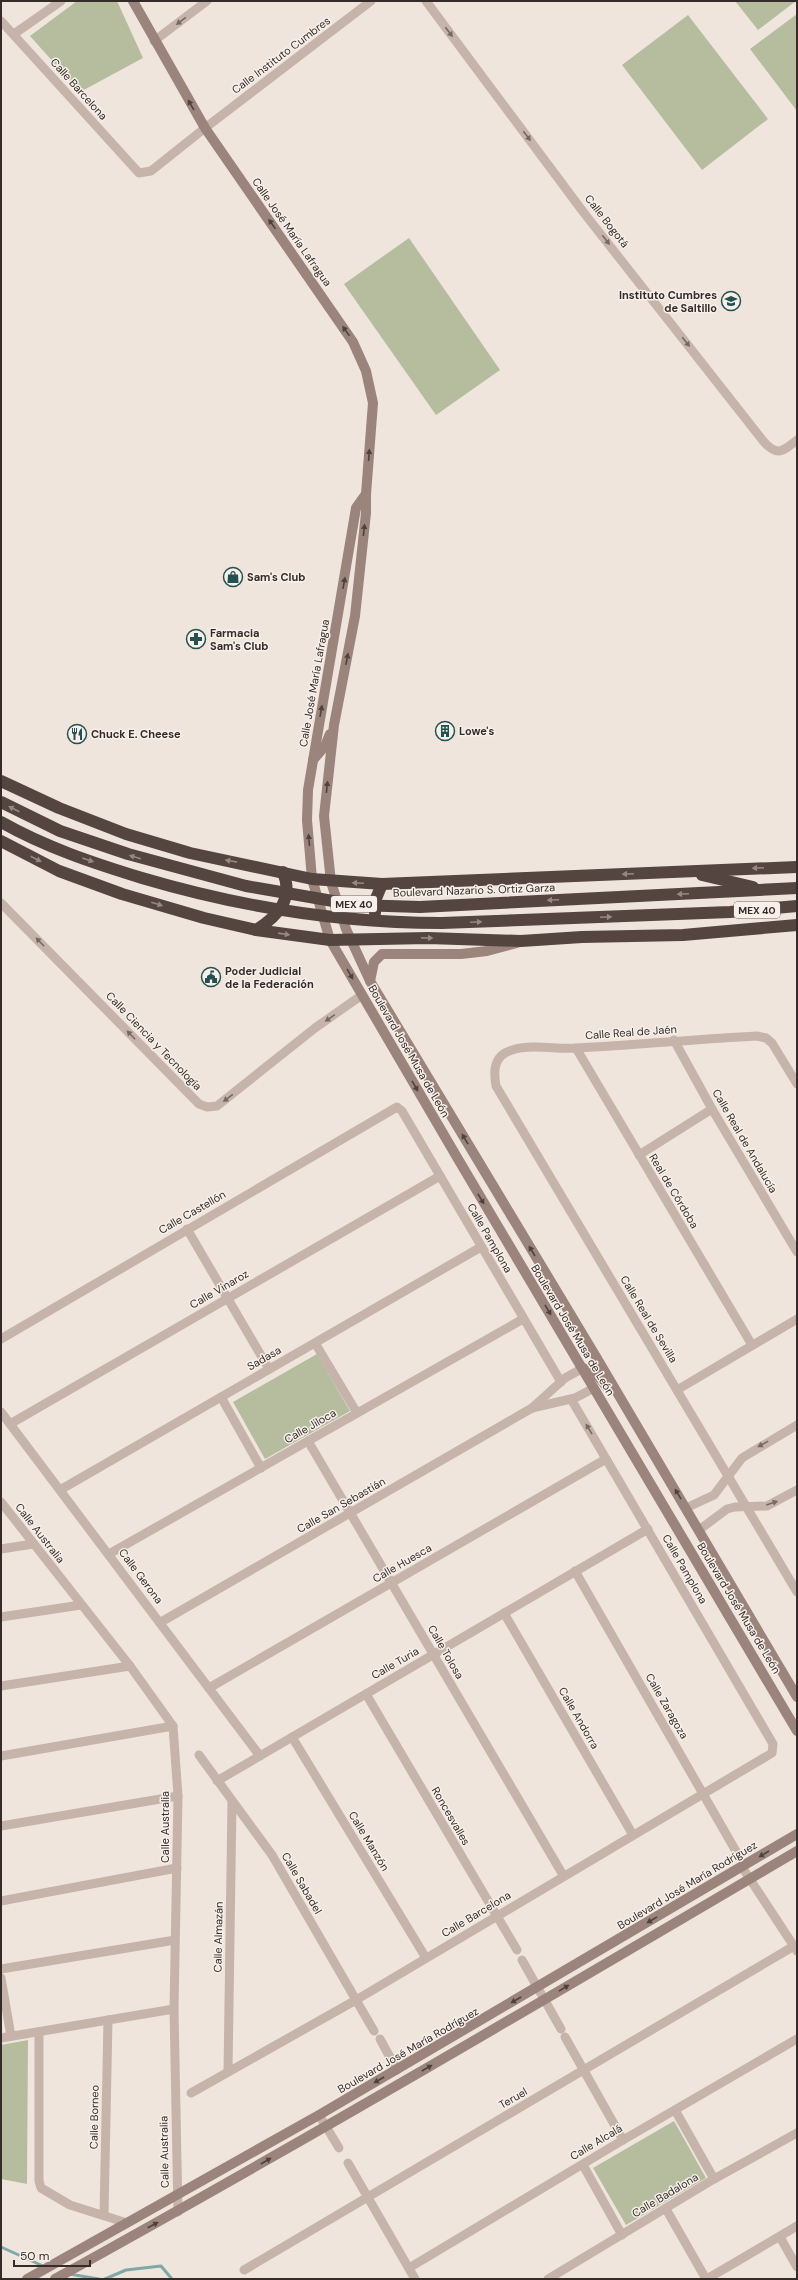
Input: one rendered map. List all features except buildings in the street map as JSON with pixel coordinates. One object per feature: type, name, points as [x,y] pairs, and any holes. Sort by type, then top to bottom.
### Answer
[{"type":"highway","points":[[1,781],[59,808],[126,834],[190,853],[331,882],[382,884],[797,867]]},
{"type":"highway","name":"Boulevard Nazario S. Ortiz Garza","points":[[1,802],[60,831],[128,854],[246,886],[356,905],[420,907],[797,888]]},
{"type":"highway","name":"MEX 40","points":[[1,822],[70,854],[189,892],[261,908],[333,918],[402,923],[442,924],[717,913],[797,906]]},
{"type":"highway","points":[[1,841],[59,871],[122,894],[204,918],[256,930],[330,940],[352,941],[399,938],[521,941],[582,937],[683,935],[797,925]]},
{"type":"highway","points":[[687,871],[765,890]]},
{"type":"highway","points":[[256,930],[271,920],[285,898],[287,882],[284,872]]},
{"type":"highway","points":[[382,884],[376,896],[375,911],[383,928],[399,938]]},
{"type":"highway","points":[[730,912],[777,926]]},
{"type":"main road","name":"Calle José María Lafragua","points":[[133,1],[154,41],[205,128],[353,342],[366,371],[372,403],[366,512],[355,616],[334,725],[324,816],[331,882]]},
{"type":"main road","name":"Calle José María Lafragua","points":[[330,940],[312,879],[307,820],[308,790],[356,508],[366,494]]},
{"type":"main road","points":[[313,760],[325,746],[334,725]]},
{"type":"main road","name":"Boulevard José Musa de León","points":[[331,882],[352,941],[370,981],[629,1412],[797,1697]]},
{"type":"main road","name":"Boulevard José Musa de León","points":[[330,940],[797,1731]]},
{"type":"main road","points":[[370,981],[374,962],[382,954],[461,954],[487,951],[521,941]]},
{"type":"main road","points":[[582,1368],[598,1376],[615,1398],[629,1412]]},
{"type":"main road","points":[[738,1630],[746,1634],[749,1633],[752,1630],[752,1621]]},
{"type":"main road","name":"Boulevard José María Rodríguez","points":[[27,2279],[319,2116],[797,1834]]},
{"type":"main road","points":[[55,2279],[178,2212],[545,2000],[797,1851]]},
{"type":"street","points":[[14,34],[61,1]]},
{"type":"street","points":[[154,41],[207,1]]},
{"type":"street","name":"Calle Instituto Cumbres","points":[[139,173],[152,171],[205,128],[372,1]]},
{"type":"street","name":"Calle Bogotá","points":[[426,1],[589,219],[764,442],[774,451],[783,451],[797,440]]},
{"type":"street","name":"Calle Barcelona","points":[[1,21],[139,173]]},
{"type":"street","name":"Calle Ciencia y Tecnología","points":[[1,903],[199,1104],[207,1107],[217,1106],[315,1028],[362,995]]},
{"type":"street","name":"Calle Real de Jaén","points":[[500,1057],[517,1048],[576,1048],[674,1040],[757,1036],[766,1038],[777,1050],[797,1084]]},
{"type":"street","name":"Calle Real de Andalucía","points":[[674,1040],[712,1109],[797,1252]]},
{"type":"street","name":"Real de Córdoba","points":[[576,1048],[752,1345]]},
{"type":"street","name":"Calle Real de Sevilla","points":[[500,1057],[494,1076],[496,1086],[728,1474],[744,1506],[797,1592]]},
{"type":"street","name":"Calle Pamplona","points":[[397,1107],[402,1111],[561,1382]]},
{"type":"street","name":"Calle Castellón","points":[[1,1340],[187,1229],[397,1107]]},
{"type":"street","points":[[639,1155],[712,1109]]},
{"type":"street","name":"Calle Vinaroz","points":[[10,1424],[440,1176]]},
{"type":"street","points":[[187,1229],[269,1369]]},
{"type":"street","name":"Sadasa","points":[[60,1490],[481,1247]]},
{"type":"street","name":"Calle Jiloca","points":[[109,1554],[524,1319]]},
{"type":"street","points":[[677,1390],[797,1319]]},
{"type":"street","points":[[315,1343],[357,1413]]},
{"type":"street","name":"Calle San Sebastián","points":[[161,1622],[532,1408],[561,1382],[582,1368]]},
{"type":"street","name":"Calle San Sebastián","points":[[532,1408],[571,1399],[594,1388]]},
{"type":"street","points":[[221,1397],[261,1468]]},
{"type":"street","name":"Calle Pamplona","points":[[571,1399],[773,1744],[772,1753]]},
{"type":"street","name":"Calle Gerona","points":[[1,1412],[161,1622],[260,1756]]},
{"type":"street","points":[[686,1508],[714,1495],[728,1474],[742,1458],[752,1450],[797,1425]]},
{"type":"street","name":"Calle Tolosa","points":[[308,1441],[563,1876]]},
{"type":"street","name":"Calle Huesca","points":[[209,1688],[606,1459]]},
{"type":"street","points":[[699,1530],[727,1509],[744,1506],[767,1506],[797,1490]]},
{"type":"street","name":"Calle Australia","points":[[1,1502],[130,1666],[173,1726],[178,1796],[174,2009],[176,2195],[178,2212]]},
{"type":"street","name":"Calle Turia","points":[[217,1781],[648,1529]]},
{"type":"street","points":[[1,1549],[33,1544]]},
{"type":"street","name":"Calle Zaragoza","points":[[575,1571],[705,1794],[737,1853]]},
{"type":"street","points":[[1,1617],[81,1605]]},
{"type":"street","name":"Calle Andorra","points":[[504,1613],[634,1835]]},
{"type":"street","points":[[1,1686],[130,1666]]},
{"type":"street","name":"Roncesvalles","points":[[366,1694],[517,1950]]},
{"type":"street","points":[[1,1756],[173,1726]]},
{"type":"street","name":"Calle Manzón","points":[[292,1737],[426,1958]]},
{"type":"street","name":"Calle Barcelona","points":[[190,2093],[356,2000],[772,1753]]},
{"type":"street","name":"Calle Sabadel","points":[[199,1754],[232,1802],[272,1855],[374,2031]]},
{"type":"street","points":[[1,1826],[178,1796]]},
{"type":"street","name":"Calle Almazán","points":[[228,2072],[232,1802]]},
{"type":"street","points":[[742,1867],[795,1949]]},
{"type":"street","points":[[1,1901],[177,1868]]},
{"type":"street","points":[[1,1969],[175,1940]]},
{"type":"street","name":"Teruel","points":[[244,2270],[367,2196],[795,1949]]},
{"type":"street","points":[[522,1960],[623,2140]]},
{"type":"street","points":[[1,1978],[11,2036]]},
{"type":"street","points":[[1,2038],[174,2009]]},
{"type":"street","name":"Calle Borneo","points":[[104,2215],[108,2020]]},
{"type":"street","points":[[39,2032],[39,2181],[43,2191],[70,2205],[127,2223]]},
{"type":"street","points":[[380,2039],[397,2070]]},
{"type":"street","name":"Calle Alcalá","points":[[408,2268],[623,2140],[797,2039]]},
{"type":"street","points":[[675,2110],[714,2179]]},
{"type":"street","points":[[319,2116],[339,2148]]},
{"type":"street","name":"Calle Badalona","points":[[548,2279],[714,2179],[797,2133]]},
{"type":"street","points":[[348,2163],[415,2279]]},
{"type":"street","points":[[582,2165],[622,2235]]},
{"type":"street","points":[[666,2209],[707,2279],[797,2226]]},
{"type":"street","points":[[780,2237],[797,2267]]},
{"type":"green space","points":[[77,1],[117,1],[143,58],[80,92],[30,36]]},
{"type":"green space","points":[[735,1],[796,1],[758,30]]},
{"type":"green space","points":[[797,14],[797,111],[750,49]]},
{"type":"green space","points":[[688,15],[768,119],[702,170],[622,65]]},
{"type":"green space","points":[[409,238],[500,370],[436,415],[344,284]]},
{"type":"green space","points":[[317,1354],[350,1411],[265,1459],[233,1402]]},
{"type":"green space","points":[[28,2040],[27,2184],[1,2179],[1,2045]]},
{"type":"green space","points":[[674,2121],[706,2178],[626,2225],[593,2168]]},
{"type":"waterway","points":[[1,2247],[43,2266]]},
{"type":"waterway","points":[[105,2279],[126,2270],[161,2266],[172,2279]]},
{"type":"waterway","points":[[69,2274],[99,2279]]},
{"type":"place","name":"Instituto Cumbres de Saltillo","points":[[731,301]]},
{"type":"place","name":"Sam's Club","points":[[233,577]]},
{"type":"place","name":"Farmacia Sam's Club","points":[[196,639]]},
{"type":"place","name":"Lowe's","points":[[445,731]]},
{"type":"place","name":"Chuck E. Cheese","points":[[77,734]]},
{"type":"place","name":"Poder Judicial de la Federación","points":[[211,977]]}]
